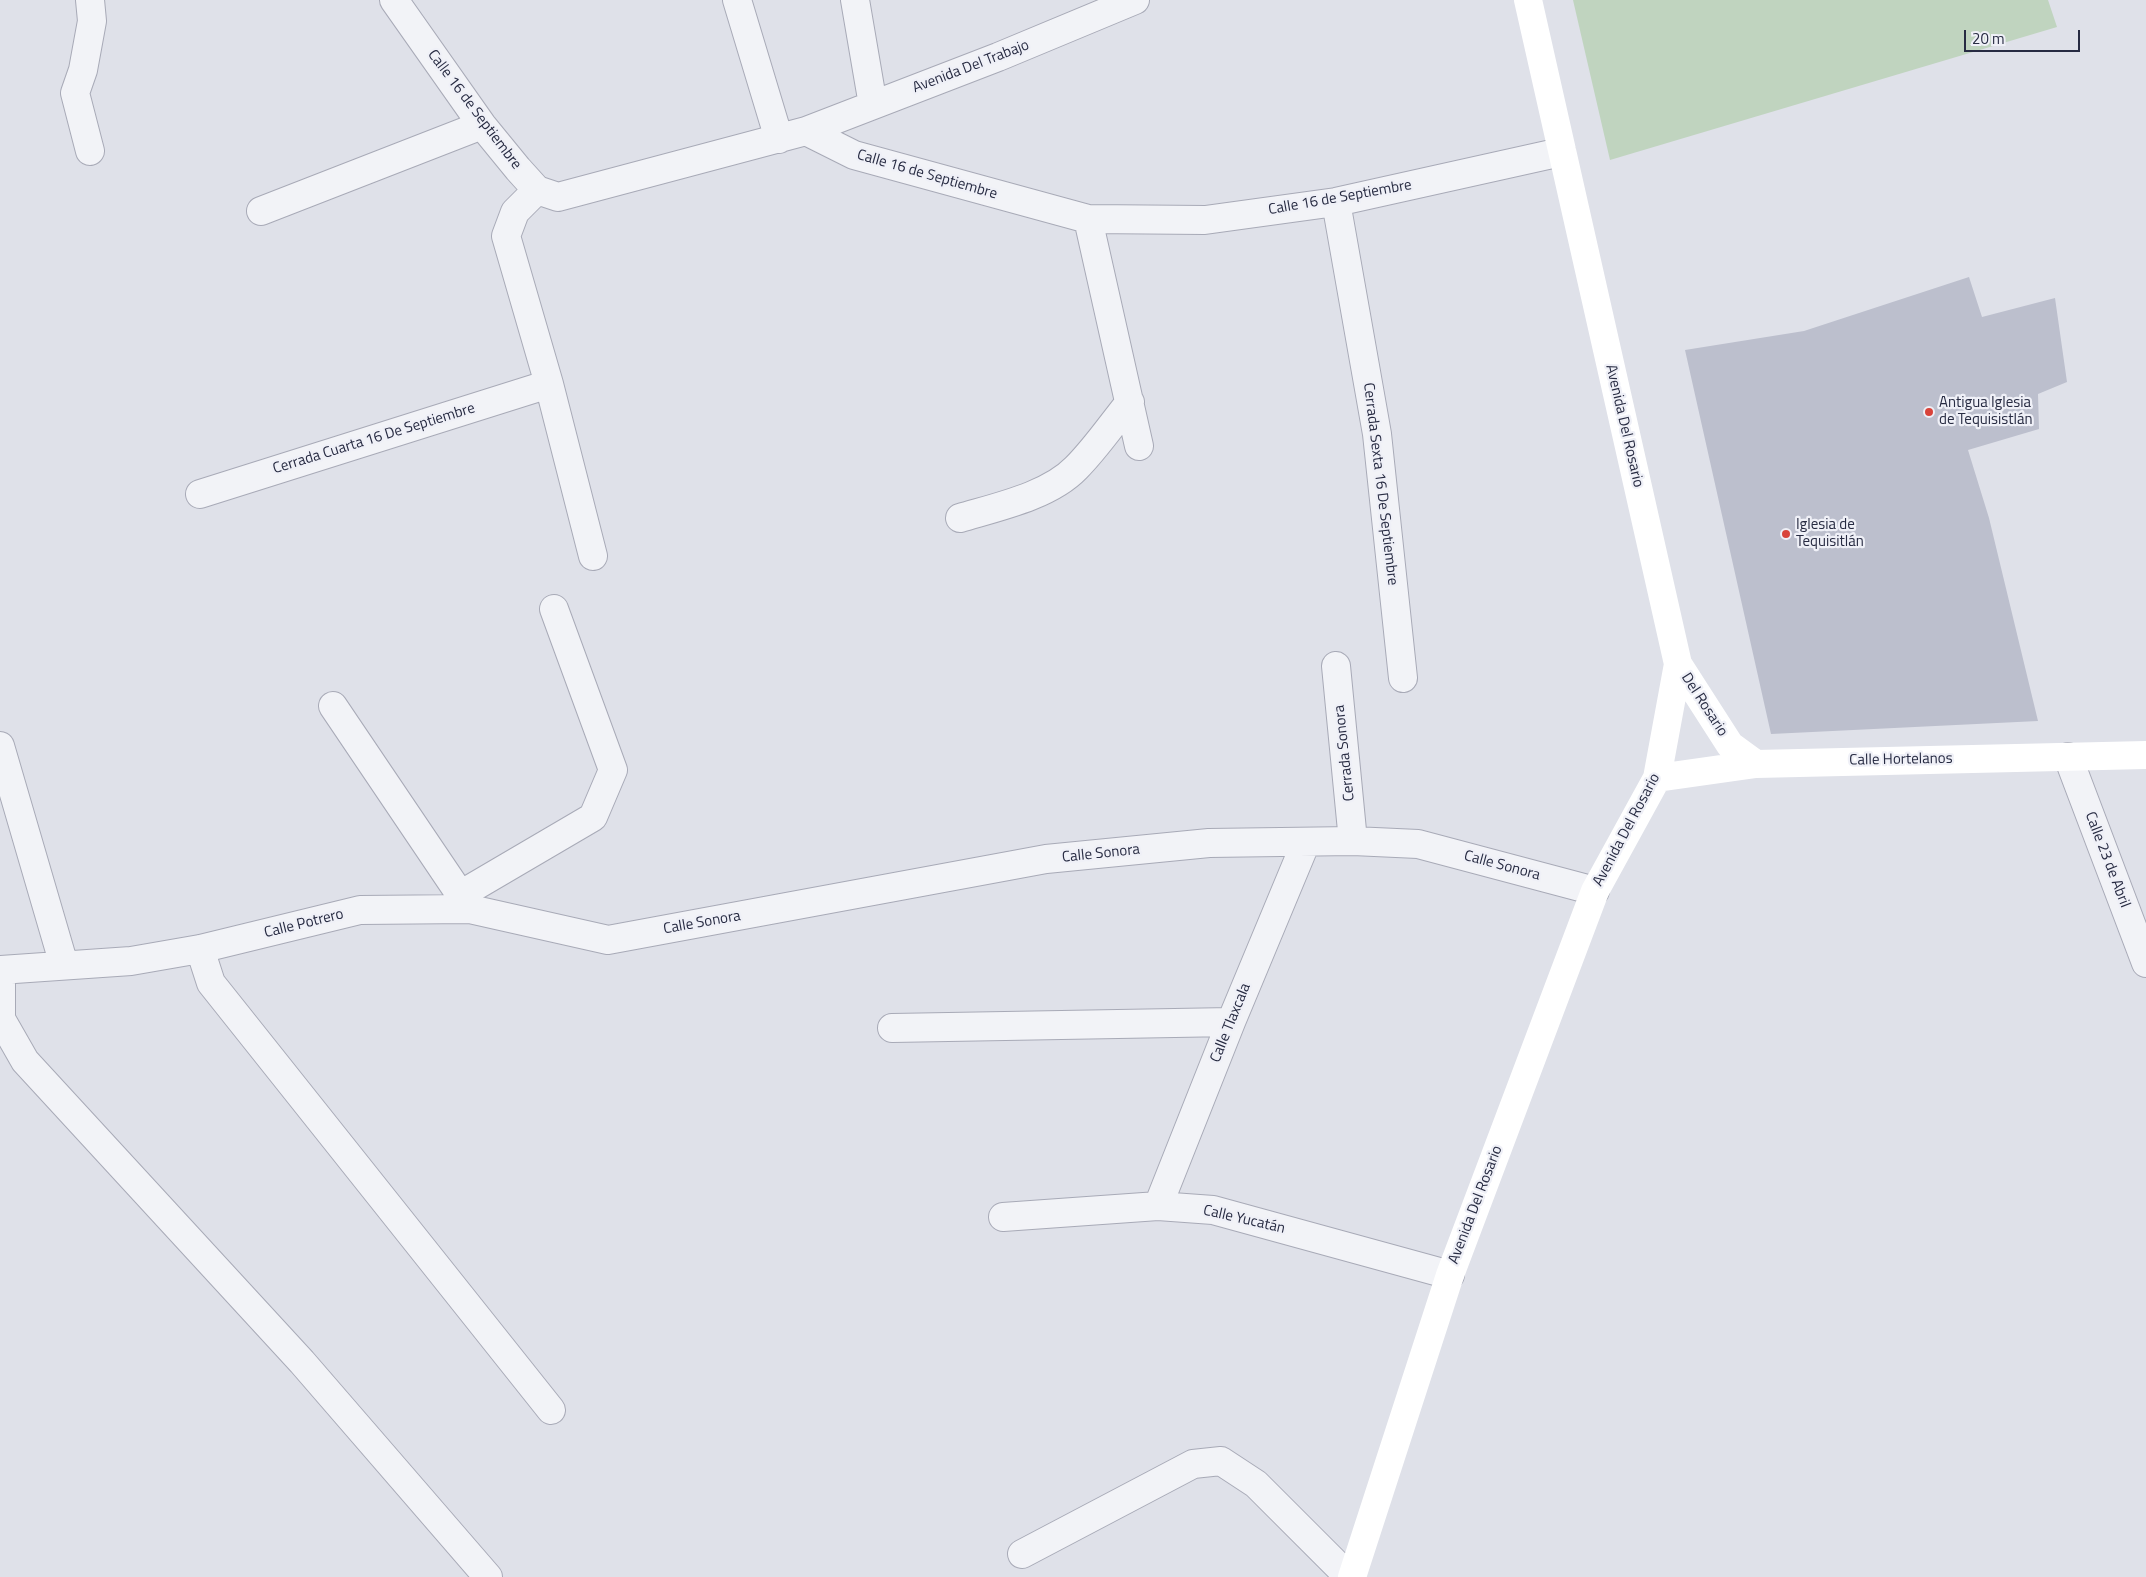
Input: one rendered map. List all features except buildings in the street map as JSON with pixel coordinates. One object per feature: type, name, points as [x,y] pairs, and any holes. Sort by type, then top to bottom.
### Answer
[{"type":"main road","name":"Avenida Del Rosario","points":[[1351,1577],[1450,1275],[1595,891],[1658,778],[1678,664],[1528,0]]},
{"type":"main road","name":"Del Rosario","points":[[1678,664],[1730,745],[1756,764]]},
{"type":"main road","name":"Calle Hortelanos","points":[[1658,778],[1756,764],[2146,755]]},
{"type":"street","points":[[90,0],[92,21],[83,70],[75,93],[90,151]]},
{"type":"street","name":"Calle 16 de Septiembre","points":[[394,0],[482,125],[537,190]]},
{"type":"street","points":[[737,0],[779,139]]},
{"type":"street","points":[[855,0],[873,105]]},
{"type":"street","name":"Avenida Del Trabajo","points":[[806,131],[998,57],[1135,0]]},
{"type":"street","points":[[261,211],[482,125]]},
{"type":"street","points":[[593,556],[549,384],[506,236],[515,212],[537,190],[558,196],[806,131]]},
{"type":"street","name":"Calle 16 de Septiembre","points":[[806,131],[854,155],[1088,219],[1205,220],[1336,202],[1561,152]]},
{"type":"street","name":"Cerrada Sexta 16 De Septiembre","points":[[1336,202],[1377,434],[1403,678]]},
{"type":"street","points":[[1088,219],[1139,446]]},
{"type":"street","name":"Cerrada Cuarta 16 De Septiembre","points":[[200,494],[549,384]]},
{"type":"street","points":[[960,518],[1016,501],[1047,488],[1075,469],[1130,402]]},
{"type":"street","points":[[333,706],[465,902],[593,817],[613,770],[554,609]]},
{"type":"street","name":"Cerrada Sonora","points":[[1336,666],[1353,841]]},
{"type":"street","points":[[0,746],[64,965]]},
{"type":"street","name":"Calle 23 de Abril","points":[[2068,757],[2146,963]]},
{"type":"street","name":"Calle Sonora","points":[[608,940],[1046,859],[1209,843],[1353,841],[1418,844],[1595,891]]},
{"type":"street","name":"Calle Tlaxcala","points":[[1158,1206],[1231,1022],[1306,842]]},
{"type":"street","name":"Calle Potrero","points":[[1,970],[130,962],[200,949],[360,910],[465,902],[608,940]]},
{"type":"street","points":[[200,949],[211,983],[551,1410]]},
{"type":"street","points":[[1,970],[1,1019],[25,1061],[302,1362],[488,1577]]},
{"type":"street","points":[[892,1028],[1231,1022]]},
{"type":"street","name":"Calle Yucatán","points":[[1004,1217],[1158,1206],[1213,1210],[1450,1275]]},
{"type":"street","points":[[1022,1554],[1193,1464],[1221,1461],[1256,1484],[1351,1577]]},
{"type":"green space","points":[[1573,0],[2048,0],[2057,27],[1610,160]]},
{"type":"place","name":"Antigua Iglesia de Tequisistlán","points":[[1929,412]]},
{"type":"place","name":"Iglesia de Tequisitlán","points":[[1786,534]]}]
